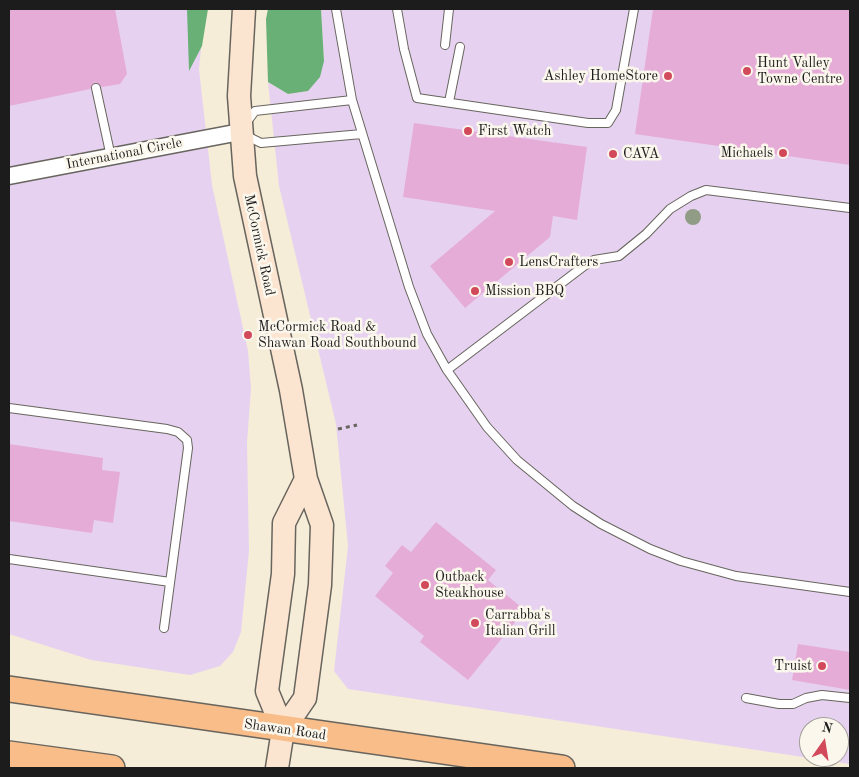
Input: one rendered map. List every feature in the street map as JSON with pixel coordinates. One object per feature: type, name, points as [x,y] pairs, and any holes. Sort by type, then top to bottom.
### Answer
[{"type":"main road","name":"McCormick Road","points":[[244,9],[240,56],[240,132],[245,176],[291,390],[306,479],[322,525],[320,585],[305,698],[283,730],[277,768]]},
{"type":"main road","points":[[283,730],[267,691],[283,574],[284,523],[306,479]]},
{"type":"main road","name":"Shawan Road","points":[[9,689],[283,730],[562,768]]},
{"type":"main road","points":[[9,754],[72,765],[112,768]]},
{"type":"street","name":"International Circle","points":[[9,176],[240,132]]},
{"type":"lane","points":[[336,9],[352,100],[408,287],[427,334],[447,370],[470,405],[517,460],[573,506],[626,538],[681,561],[736,576],[850,592]]},
{"type":"lane","points":[[396,9],[417,98],[588,123],[608,123],[616,110],[634,9]]},
{"type":"lane","points":[[445,45],[449,9]]},
{"type":"lane","points":[[449,102],[460,47]]},
{"type":"lane","points":[[96,88],[111,157]]},
{"type":"lane","points":[[352,100],[255,111],[240,132],[261,143],[362,134]]},
{"type":"lane","points":[[447,370],[584,266],[594,260],[619,256],[646,234],[670,210],[691,196],[706,190],[850,208]]},
{"type":"lane","points":[[9,408],[167,429],[183,434],[188,448],[164,628]]},
{"type":"lane","points":[[9,559],[170,582]]},
{"type":"lane","points":[[746,698],[779,704],[794,704],[822,695],[850,698]]},
{"type":"path","points":[[338,429],[357,425]]},
{"type":"shaded area","points":[[9,9],[205,9],[199,69],[212,185],[248,351],[251,388],[247,443],[249,551],[241,632],[233,652],[220,666],[190,675],[91,660],[9,634]]},
{"type":"shaded area","points":[[321,9],[850,9],[850,764],[849,717],[799,717],[799,756],[348,689],[334,671],[348,546],[336,424],[279,186],[268,82],[288,94],[308,91],[324,61]]},
{"type":"green space","points":[[187,9],[208,9],[202,46],[189,71]]},
{"type":"green space","points":[[268,9],[321,9],[324,61],[320,77],[308,91],[288,94],[268,82],[266,19]]},
{"type":"building","points":[[9,9],[115,9],[127,74],[120,84],[102,87],[95,82],[90,89],[9,106]]},
{"type":"building","name":"Hunt Valley Towne Centre","points":[[653,9],[850,9],[850,165],[635,134]]},
{"type":"building","points":[[414,123],[587,147],[577,220],[553,216],[550,237],[465,308],[430,266],[495,211],[403,197]]},
{"type":"building","points":[[9,444],[103,458],[102,470],[120,472],[113,523],[94,520],[92,533],[9,521]]},
{"type":"building","points":[[436,522],[496,570],[488,580],[525,610],[468,680],[420,642],[424,636],[375,596],[393,573],[385,566],[402,545],[411,552]]},
{"type":"building","name":"Truist","points":[[798,644],[850,652],[850,690],[792,680]]},
{"type":"place","name":"Hunt Valley Towne Centre","points":[[747,71]]},
{"type":"place","name":"Ashley HomeStore","points":[[668,76]]},
{"type":"place","name":"First Watch","points":[[468,131]]},
{"type":"place","name":"Michaels","points":[[783,153]]},
{"type":"place","name":"CAVA","points":[[613,154]]},
{"type":"place","name":"LensCrafters","points":[[509,262]]},
{"type":"place","name":"Mission BBQ","points":[[475,291]]},
{"type":"place","name":"McCormick Road & Shawan Road Southbound","points":[[248,335]]},
{"type":"place","name":"Outback Steakhouse","points":[[425,585]]},
{"type":"place","name":"Carrabba's Italian Grill","points":[[475,623]]},
{"type":"place","name":"Truist","points":[[822,666]]}]
